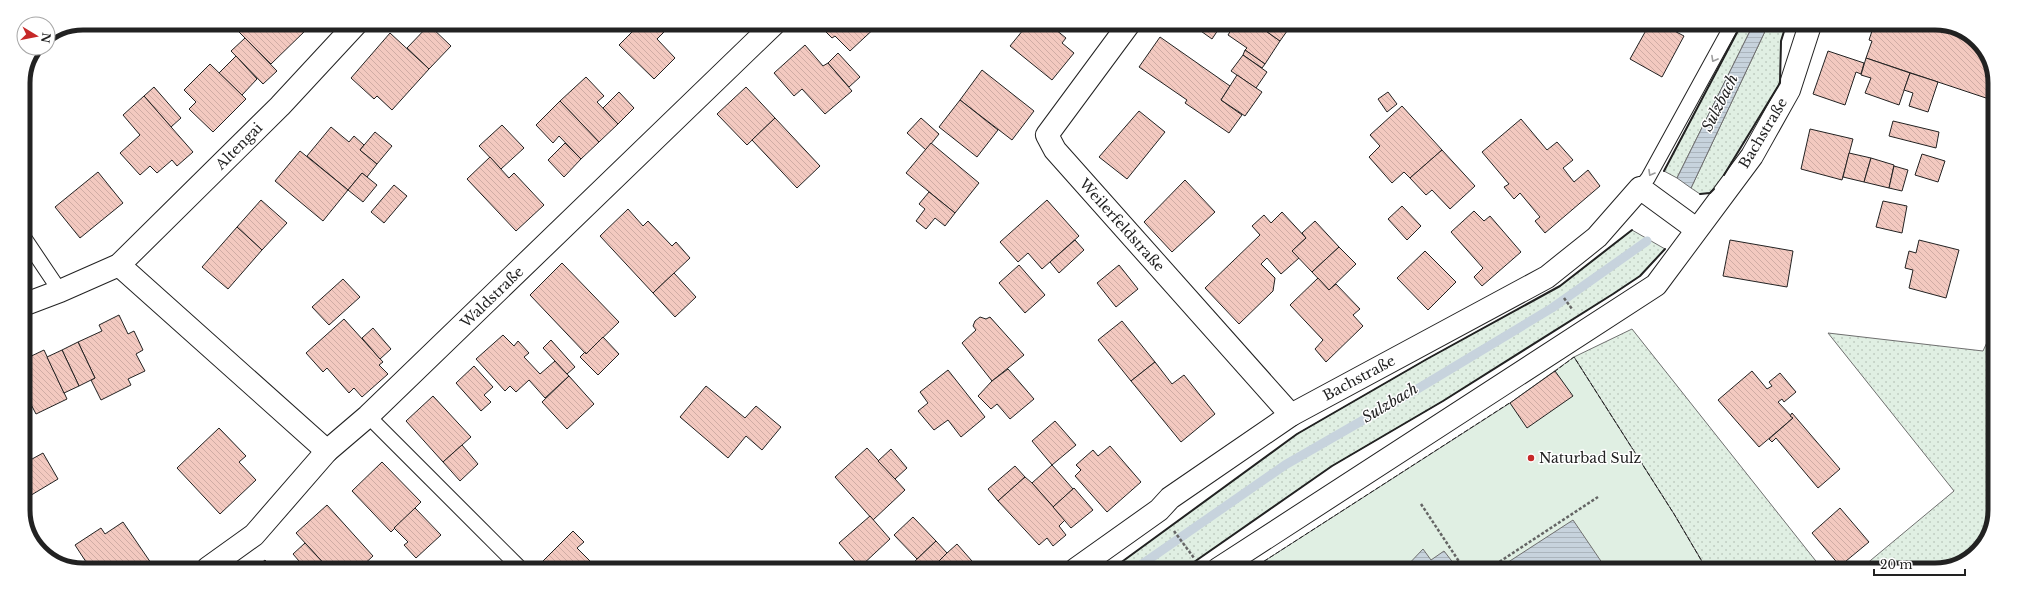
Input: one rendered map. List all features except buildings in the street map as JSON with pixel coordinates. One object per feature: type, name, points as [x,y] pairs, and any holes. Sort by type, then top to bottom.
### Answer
[{"type":"street","name":"Altengai","points":[[30,302],[119,265],[280,106],[351,30]]},
{"type":"street","name":"Waldstraße","points":[[215,563],[254,535],[327,452],[368,416],[768,30]]},
{"type":"street","name":"Weilerfeldstraße","points":[[1125,30],[1047,135],[1055,150],[1291,415]]},
{"type":"street","name":"Bachstraße","points":[[1227,563],[1646,292],[1656,284],[1756,149],[1789,90],[1808,30]]},
{"type":"street","points":[[1640,188],[1696,229]]},
{"type":"street","name":"Bachstraße","points":[[1084,563],[1159,510],[1170,498],[1291,415],[1547,277],[1597,237],[1640,188]]},
{"type":"street","points":[[119,265],[327,452]]},
{"type":"lane","name":"Bachstraße","points":[[1640,188],[1648,178],[1729,30]]},
{"type":"lane","points":[[30,246],[60,291]]},
{"type":"lane","points":[[368,416],[515,563]]},
{"type":"path","points":[[1560,293],[1574,312]]},
{"type":"path","points":[[1498,563],[1598,497]]},
{"type":"path","points":[[1421,504],[1459,563]]},
{"type":"path","points":[[1170,525],[1191,555]]},
{"type":"green space","points":[[1738,30],[1751,30],[1677,178],[1664,171]]},
{"type":"green space","points":[[1766,30],[1784,30],[1781,41],[1780,83],[1719,183],[1710,193],[1700,194],[1691,188]]},
{"type":"green space","points":[[1632,230],[1665,249],[1640,276],[1613,294],[1443,401],[1332,466],[1193,563],[1120,563],[1297,434],[1427,359],[1560,286]]},
{"type":"green space","points":[[1632,329],[1817,563],[1703,563],[1674,514],[1574,357]]},
{"type":"green space","points":[[1828,333],[1983,351],[1988,340],[1988,517],[1983,533],[1975,545],[1967,552],[1958,558],[1942,563],[1867,563],[1954,491]]},
{"type":"green space","name":"Naturbad Sulz","points":[[1574,357],[1674,514],[1703,563],[1261,563],[1510,403]]},
{"type":"water","points":[[1751,30],[1766,30],[1691,188],[1677,178]]},
{"type":"water","points":[[1573,520],[1602,563],[1507,563]]},
{"type":"water","points":[[1423,549],[1431,560],[1444,551],[1453,563],[1410,563]]},
{"type":"waterway","name":"Sulzbach","points":[[1144,563],[1285,465],[1419,388],[1552,308],[1647,241]]},
{"type":"fence","points":[[1554,372],[1574,357],[1674,514],[1703,563]]},
{"type":"fence","points":[[1261,563],[1511,402]]},
{"type":"wall","points":[[1664,171],[1738,30]]},
{"type":"wall","points":[[1724,175],[1780,83],[1781,41],[1784,30]]},
{"type":"wall","points":[[1700,194],[1710,193],[1714,189]]},
{"type":"wall","points":[[1120,563],[1297,434],[1427,359],[1560,286],[1632,230]]},
{"type":"wall","points":[[1193,563],[1332,466],[1443,401],[1613,294],[1640,276],[1665,249]]},
{"type":"place","name":"Naturbad Sulz","points":[[1531,458]]}]
